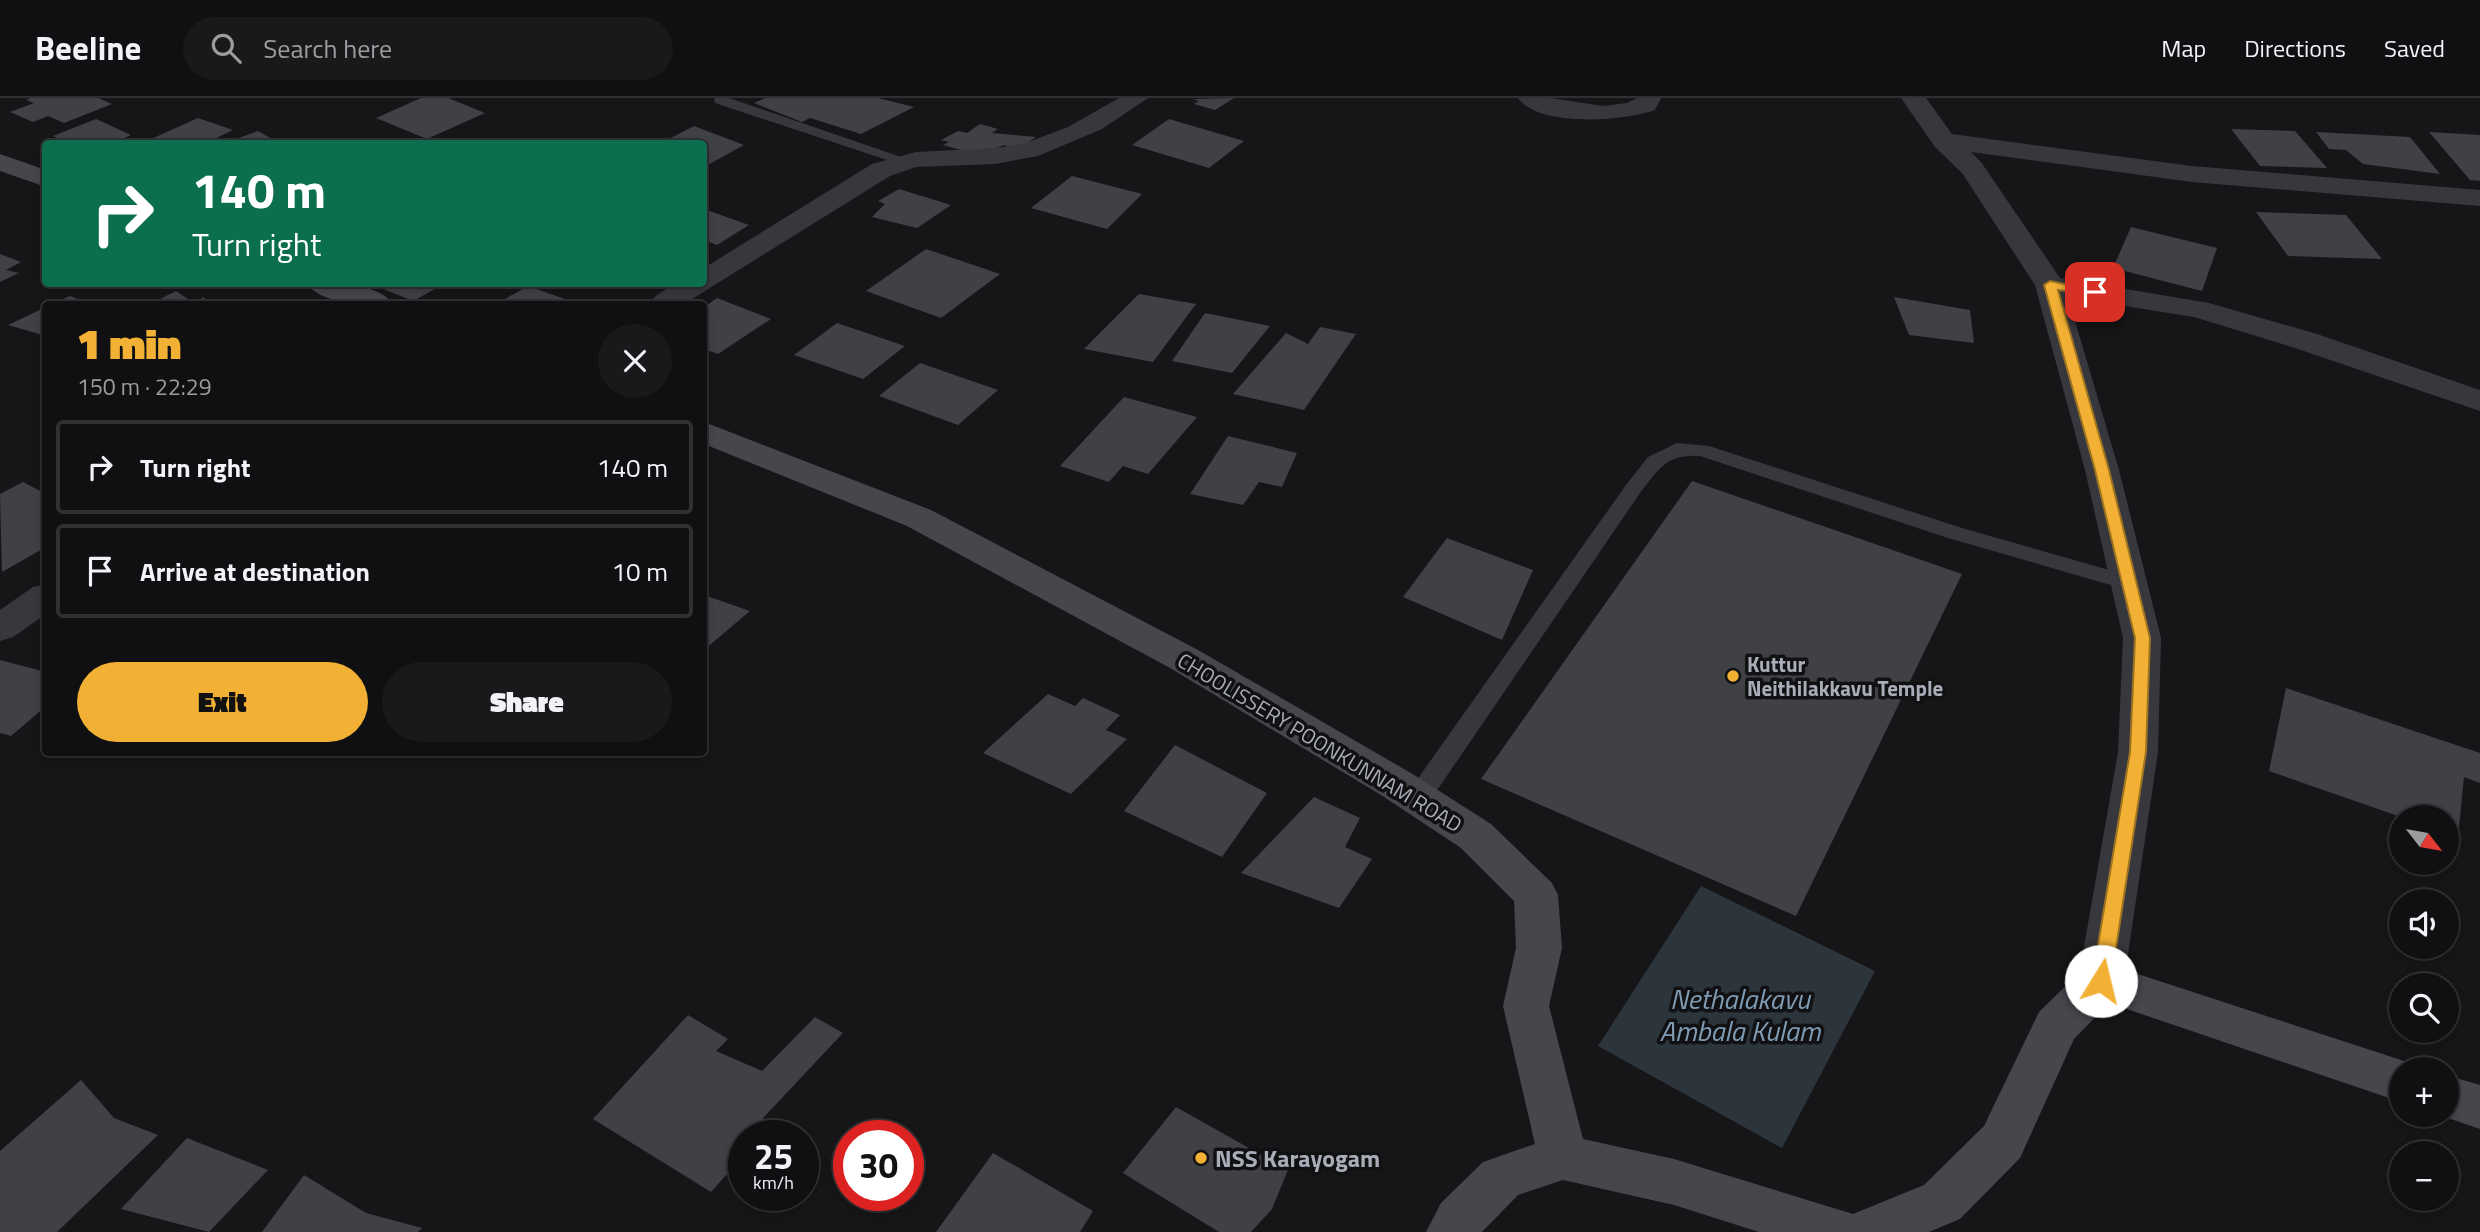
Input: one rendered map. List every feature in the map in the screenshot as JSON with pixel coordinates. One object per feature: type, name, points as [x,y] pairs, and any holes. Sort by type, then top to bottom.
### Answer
[{"type":"street","points":[[707,278],[881,170],[902,160],[922,156],[979,158],[1041,148],[1136,98]]},
{"type":"street","points":[[1530,98],[1578,111],[1612,113],[1636,110],[1646,105],[1648,98]]},
{"type":"street","points":[[1871,1232],[1942,1202],[2002,1142],[2056,1026],[2101,981],[2138,752],[2143,638],[2102,470],[2050,285],[1972,168],[1944,141],[1913,98]]},
{"type":"street","points":[[1944,141],[2192,174],[2480,198]]},
{"type":"street","points":[[0,162],[42,178]]},
{"type":"street","points":[[2050,285],[2198,309],[2306,341],[2480,401]]},
{"type":"street","points":[[330,287],[369,301]]},
{"type":"street","points":[[669,301],[692,287]]},
{"type":"street","name":"CHOOLISSERY POONKUNNAM ROAD","points":[[707,433],[919,518],[1184,659],[1418,798],[1476,836],[1536,895],[1539,948],[1526,1006],[1563,1157]]},
{"type":"street","points":[[0,628],[42,599]]},
{"type":"street","points":[[2101,981],[2389,1077]]},
{"type":"street","points":[[2459,1100],[2480,1107]]},
{"type":"street","points":[[1452,1232],[1459,1220],[1501,1178],[1563,1157],[1674,1182],[1836,1232]]},
{"type":"lane","points":[[720,100],[902,160]]},
{"type":"lane","points":[[1418,798],[1633,489],[1655,461],[1677,449],[1702,450],[1743,461],[1955,534],[2129,583]]},
{"type":"water","name":"Nethalakavu Ambala Kulam","points":[[1701,886],[1875,971],[1782,1148],[1598,1046]]},
{"type":"building","points":[[98,98],[112,104],[64,123],[48,116],[33,122],[10,112],[34,103],[26,100]]},
{"type":"building","points":[[421,98],[448,98],[485,113],[427,139],[376,118]]},
{"type":"building","points":[[765,98],[878,98],[914,107],[861,134],[810,118],[802,122],[754,103]]},
{"type":"building","points":[[1234,98],[1215,110],[1194,104],[1199,101],[1193,99]]},
{"type":"building","points":[[198,118],[233,130],[212,140],[149,140]]},
{"type":"building","points":[[96,119],[131,135],[120,140],[62,140],[53,136]]},
{"type":"building","points":[[1169,119],[1244,141],[1209,168],[1132,145]]},
{"type":"building","points":[[980,124],[998,129],[992,133],[1036,137],[1018,149],[1004,145],[979,155],[943,145],[949,142],[941,140],[958,131],[967,133]]},
{"type":"building","points":[[694,126],[744,145],[707,165],[707,140],[667,140]]},
{"type":"building","points":[[2231,129],[2295,131],[2327,168],[2260,166]]},
{"type":"building","points":[[258,131],[274,140],[233,140]]},
{"type":"building","points":[[2316,132],[2410,137],[2440,174],[2363,164],[2346,150],[2329,149]]},
{"type":"building","points":[[2429,132],[2480,135],[2480,181],[2470,180]]},
{"type":"building","points":[[1072,176],[1142,194],[1107,229],[1031,208]]},
{"type":"building","points":[[899,189],[951,205],[917,228],[872,217],[885,204],[878,201]]},
{"type":"building","points":[[707,210],[749,225],[717,245],[707,241]]},
{"type":"building","points":[[2256,212],[2346,215],[2382,259],[2288,256]]},
{"type":"building","points":[[2131,227],[2217,248],[2202,291],[2113,268]]},
{"type":"building","points":[[926,249],[1000,274],[941,318],[866,291]]},
{"type":"building","points":[[0,254],[21,262],[6,270],[19,273],[0,282]]},
{"type":"building","points":[[378,287],[439,287],[413,301]]},
{"type":"building","points":[[531,287],[570,301],[501,301]]},
{"type":"building","points":[[176,291],[191,301],[156,301]]},
{"type":"building","points":[[1139,294],[1196,304],[1153,362],[1084,349]]},
{"type":"building","points":[[70,296],[82,301],[58,301]]},
{"type":"building","points":[[1894,297],[1970,310],[1974,343],[1909,335]]},
{"type":"building","points":[[717,298],[771,319],[718,354],[707,350],[707,305]]},
{"type":"building","points":[[42,309],[42,335],[8,325]]},
{"type":"building","points":[[1205,313],[1270,326],[1232,373],[1172,361]]},
{"type":"building","points":[[837,323],[905,346],[863,379],[794,355]]},
{"type":"building","points":[[1320,327],[1356,334],[1304,410],[1233,394],[1286,333],[1308,344]]},
{"type":"building","points":[[920,363],[998,390],[958,425],[879,396]]},
{"type":"building","points":[[1124,397],[1197,417],[1148,474],[1123,466],[1109,482],[1060,466]]},
{"type":"building","points":[[1228,436],[1297,453],[1282,487],[1259,482],[1243,505],[1190,494]]},
{"type":"building","name":"Kuttur Neithilakkavu Temple","points":[[1692,481],[1962,574],[1796,916],[1481,779]]},
{"type":"building","points":[[23,482],[42,492],[42,549],[2,572],[0,494]]},
{"type":"building","points":[[1447,538],[1533,570],[1502,640],[1403,597]]},
{"type":"building","points":[[707,596],[750,611],[707,647]]},
{"type":"building","points":[[0,660],[42,671],[42,709],[11,736],[0,733]]},
{"type":"building","points":[[2286,688],[2480,753],[2480,783],[2464,777],[2459,827],[2459,805],[2389,805],[2389,813],[2269,771]]},
{"type":"building","points":[[1048,694],[1075,706],[1083,698],[1120,715],[1106,730],[1127,739],[1071,794],[983,753]]},
{"type":"building","points":[[1175,745],[1267,793],[1222,857],[1124,811]]},
{"type":"building","points":[[1314,797],[1360,818],[1345,847],[1372,859],[1339,908],[1241,873]]},
{"type":"building","points":[[688,1015],[728,1039],[716,1051],[762,1071],[815,1017],[843,1033],[763,1118],[766,1120],[728,1120],[728,1176],[711,1192],[593,1119]]},
{"type":"building","points":[[81,1080],[114,1118],[158,1135],[57,1232],[0,1232],[0,1151]]},
{"type":"building","name":"NSS Karayogam","points":[[1176,1107],[1288,1170],[1272,1209],[1251,1232],[1219,1232],[1123,1173]]},
{"type":"building","points":[[187,1138],[268,1170],[209,1232],[121,1209]]},
{"type":"building","points":[[993,1153],[1093,1211],[1080,1232],[936,1232]]},
{"type":"building","points":[[304,1175],[366,1213],[422,1228],[418,1232],[262,1232]]},
{"type":"place","name":"Kuttur Neithilakkavu Temple","points":[[1733,676]]},
{"type":"place","name":"NSS Karayogam","points":[[1201,1158]]},
{"type":"route","points":[[2095,292],[2050,285],[2102,470],[2143,638],[2138,752],[2101,981]]}]
